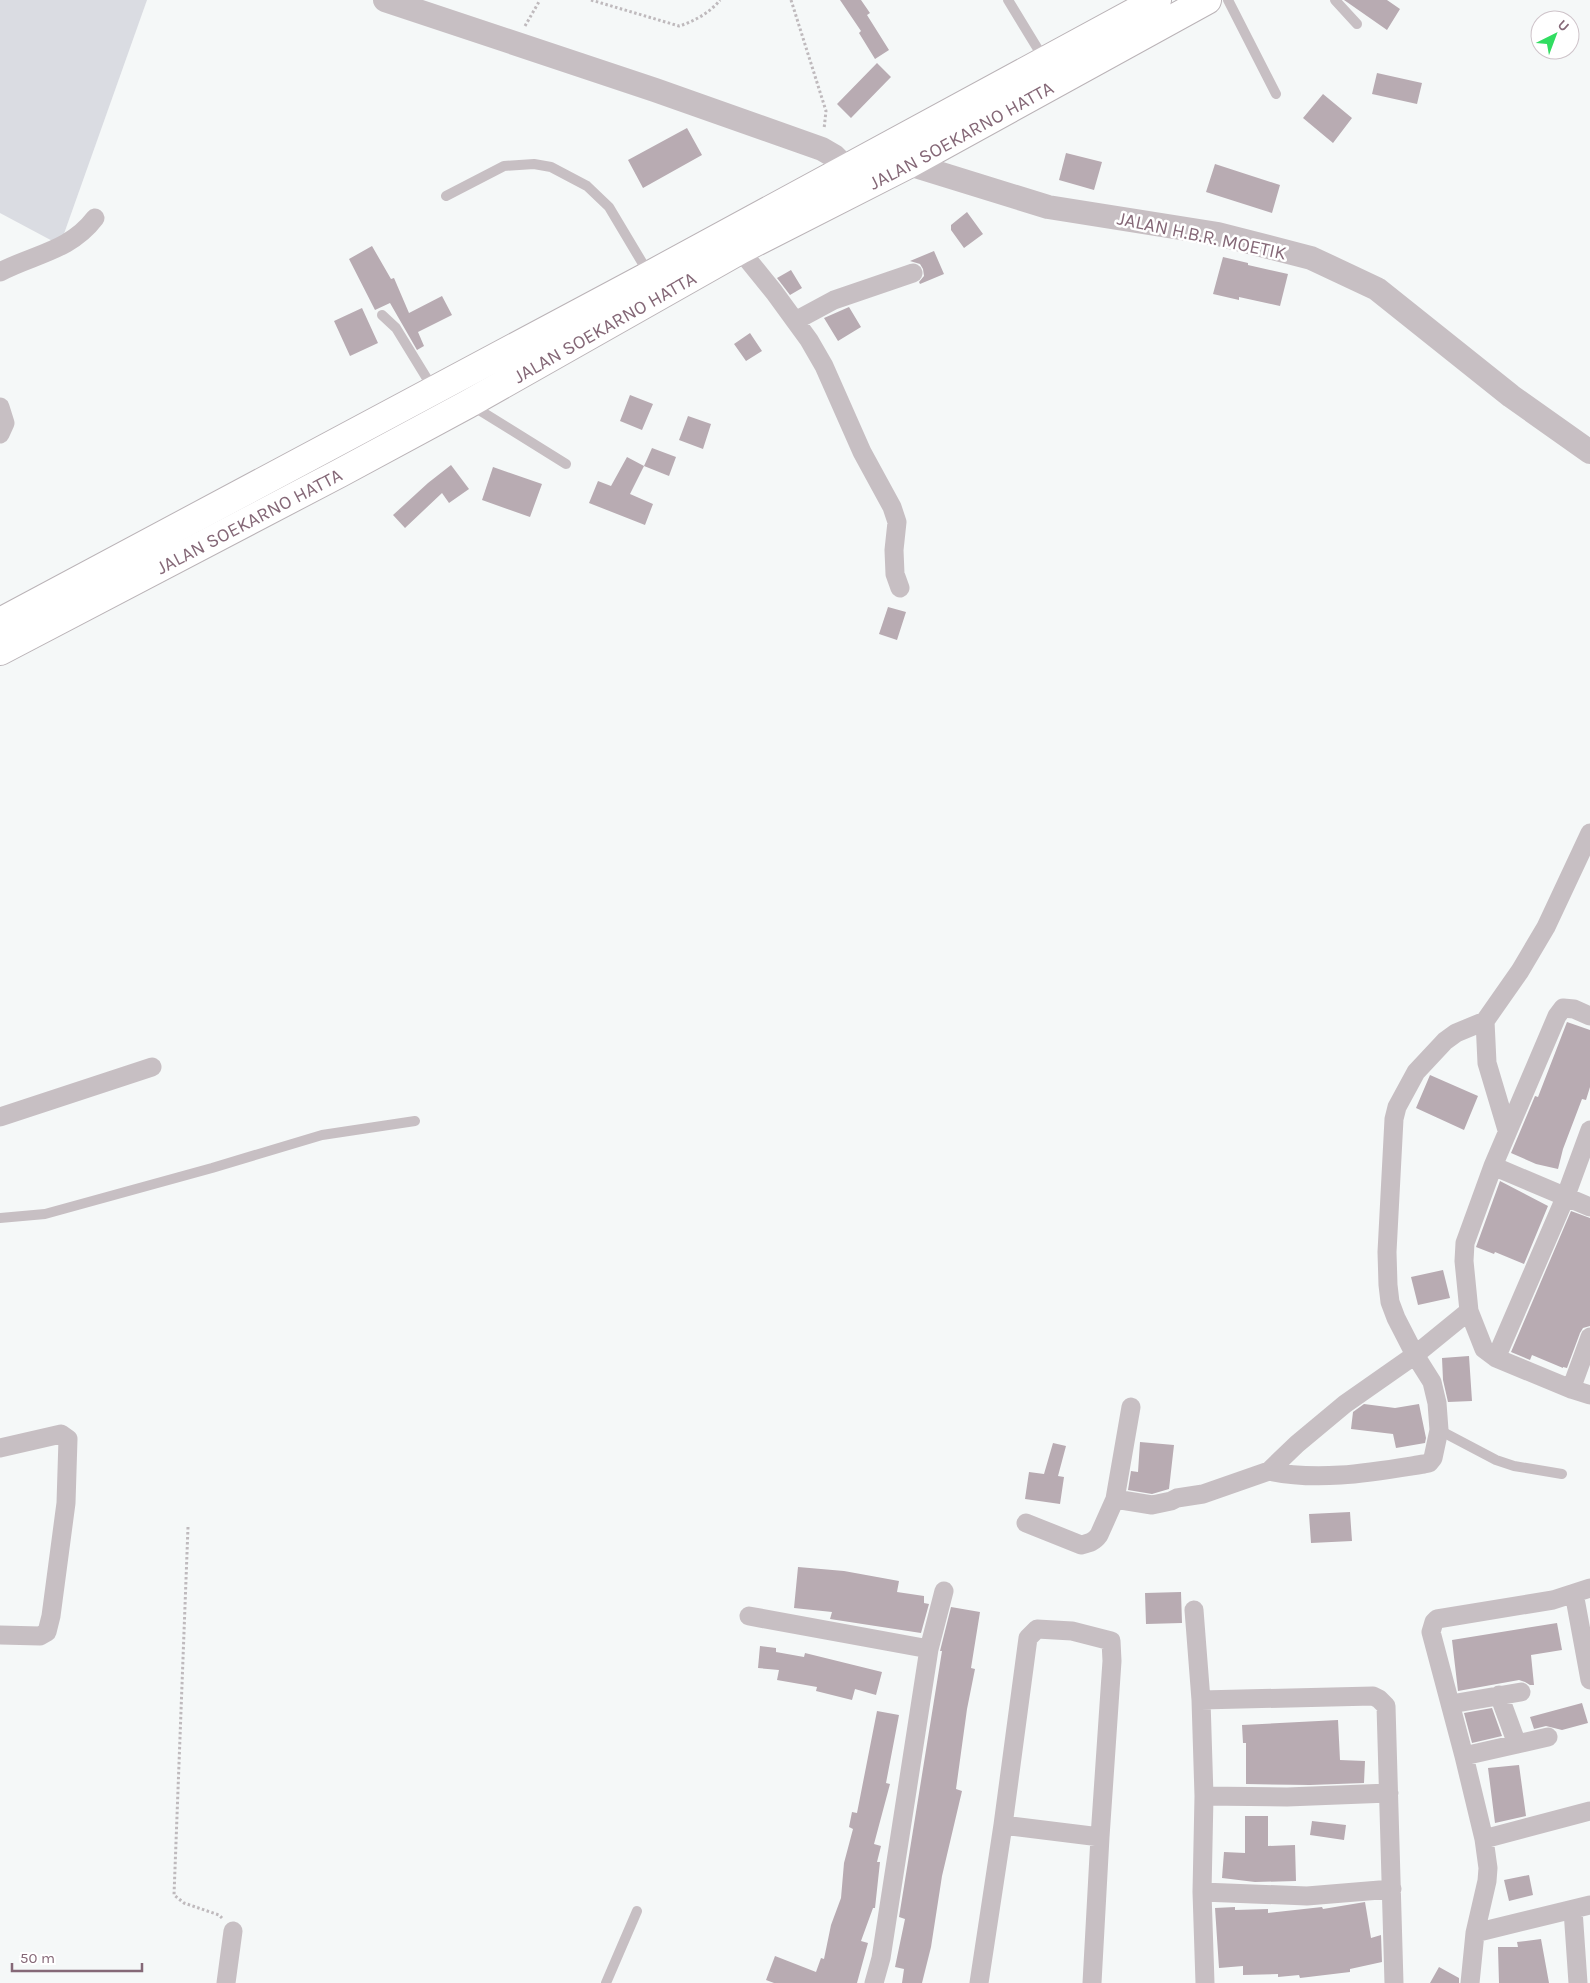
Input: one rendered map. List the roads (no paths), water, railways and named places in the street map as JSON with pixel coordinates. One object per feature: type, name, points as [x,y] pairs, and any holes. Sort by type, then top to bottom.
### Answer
[{"type":"highway","name":"JALAN SOEKARNO HATTA","points":[[0,622],[650,275],[1046,62],[1157,0]]},
{"type":"highway","name":"JALAN SOEKARNO HATTA","points":[[0,651],[468,404],[740,250],[909,164],[1207,0]]},
{"type":"street","points":[[385,0],[655,90],[822,149],[834,156],[846,168]]},
{"type":"street","name":"JALAN H.B.R. MOETIK","points":[[909,164],[1048,207],[1218,234],[1311,258],[1377,289],[1511,396],[1590,452]]},
{"type":"street","points":[[0,272],[67,245],[86,230],[95,218]]},
{"type":"street","points":[[740,250],[774,292],[824,366],[862,452],[896,516],[894,560],[900,588]]},
{"type":"street","points":[[795,321],[834,300],[913,273]]},
{"type":"street","points":[[0,407],[4,422],[0,434]]},
{"type":"street","points":[[1269,1471],[1298,1476],[1340,1475],[1424,1464],[1433,1458],[1439,1430],[1437,1404],[1432,1382],[1415,1356],[1396,1318],[1390,1302],[1388,1285],[1387,1252],[1396,1107],[1416,1072],[1445,1041],[1456,1033],[1485,1021],[1520,971],[1546,927],[1590,834]]},
{"type":"street","points":[[1590,1016],[1569,1008],[1560,1011],[1493,1166],[1465,1243],[1464,1261],[1470,1311],[1480,1344],[1489,1354],[1571,1389],[1590,1395]]},
{"type":"street","points":[[1485,1021],[1487,1064],[1507,1130]]},
{"type":"street","points":[[0,1118],[152,1067]]},
{"type":"street","points":[[1496,1358],[1565,1198],[1590,1130]]},
{"type":"street","points":[[1493,1166],[1590,1207]]},
{"type":"street","points":[[1115,1499],[1152,1505],[1177,1498],[1203,1494],[1269,1471],[1297,1444],[1345,1404],[1415,1356],[1470,1311]]},
{"type":"street","points":[[1571,1389],[1590,1337]]},
{"type":"street","points":[[1026,1523],[1081,1545],[1096,1540],[1115,1499],[1131,1407]]},
{"type":"street","points":[[0,1448],[62,1434],[68,1439],[66,1503],[51,1616],[47,1632],[40,1636],[0,1636]]},
{"type":"street","points":[[874,1983],[881,1958],[929,1649],[944,1591]]},
{"type":"street","points":[[1470,1983],[1475,1933],[1487,1881],[1488,1868],[1484,1840],[1452,1704],[1431,1632],[1434,1622],[1437,1619],[1553,1600],[1582,1591],[1590,1680]]},
{"type":"street","points":[[1194,1610],[1201,1700],[1204,1796],[1202,1892],[1205,1983]]},
{"type":"street","points":[[749,1616],[929,1649]]},
{"type":"street","points":[[979,1983],[1003,1825],[1028,1638],[1037,1629],[1072,1631],[1111,1641],[1112,1661],[1092,1983]]},
{"type":"street","points":[[1452,1704],[1521,1692]]},
{"type":"street","points":[[1499,1695],[1517,1744]]},
{"type":"street","points":[[1201,1700],[1373,1696],[1380,1699],[1386,1706],[1394,1983]]},
{"type":"street","points":[[1464,1756],[1548,1737]]},
{"type":"street","points":[[1204,1796],[1389,1793]]},
{"type":"street","points":[[1484,1840],[1590,1811]]},
{"type":"street","points":[[1003,1825],[1100,1837]]},
{"type":"street","points":[[1202,1892],[1307,1896],[1392,1889]]},
{"type":"street","points":[[1475,1933],[1582,1907],[1578,1983]]},
{"type":"street","points":[[226,1983],[233,1931]]},
{"type":"lane","points":[[1008,0],[1046,62]]},
{"type":"lane","points":[[1228,0],[1276,94]]},
{"type":"lane","points":[[1334,0],[1357,24]]},
{"type":"lane","points":[[446,196],[504,166],[534,164],[551,167],[587,186],[609,207],[650,275]]},
{"type":"lane","points":[[382,315],[396,328],[434,390]]},
{"type":"lane","points":[[468,404],[566,464]]},
{"type":"lane","points":[[0,1218],[45,1214],[212,1168],[322,1135],[416,1121]]},
{"type":"lane","points":[[1439,1430],[1496,1460],[1514,1466],[1562,1474]]},
{"type":"lane","points":[[606,1983],[637,1910]]}]
